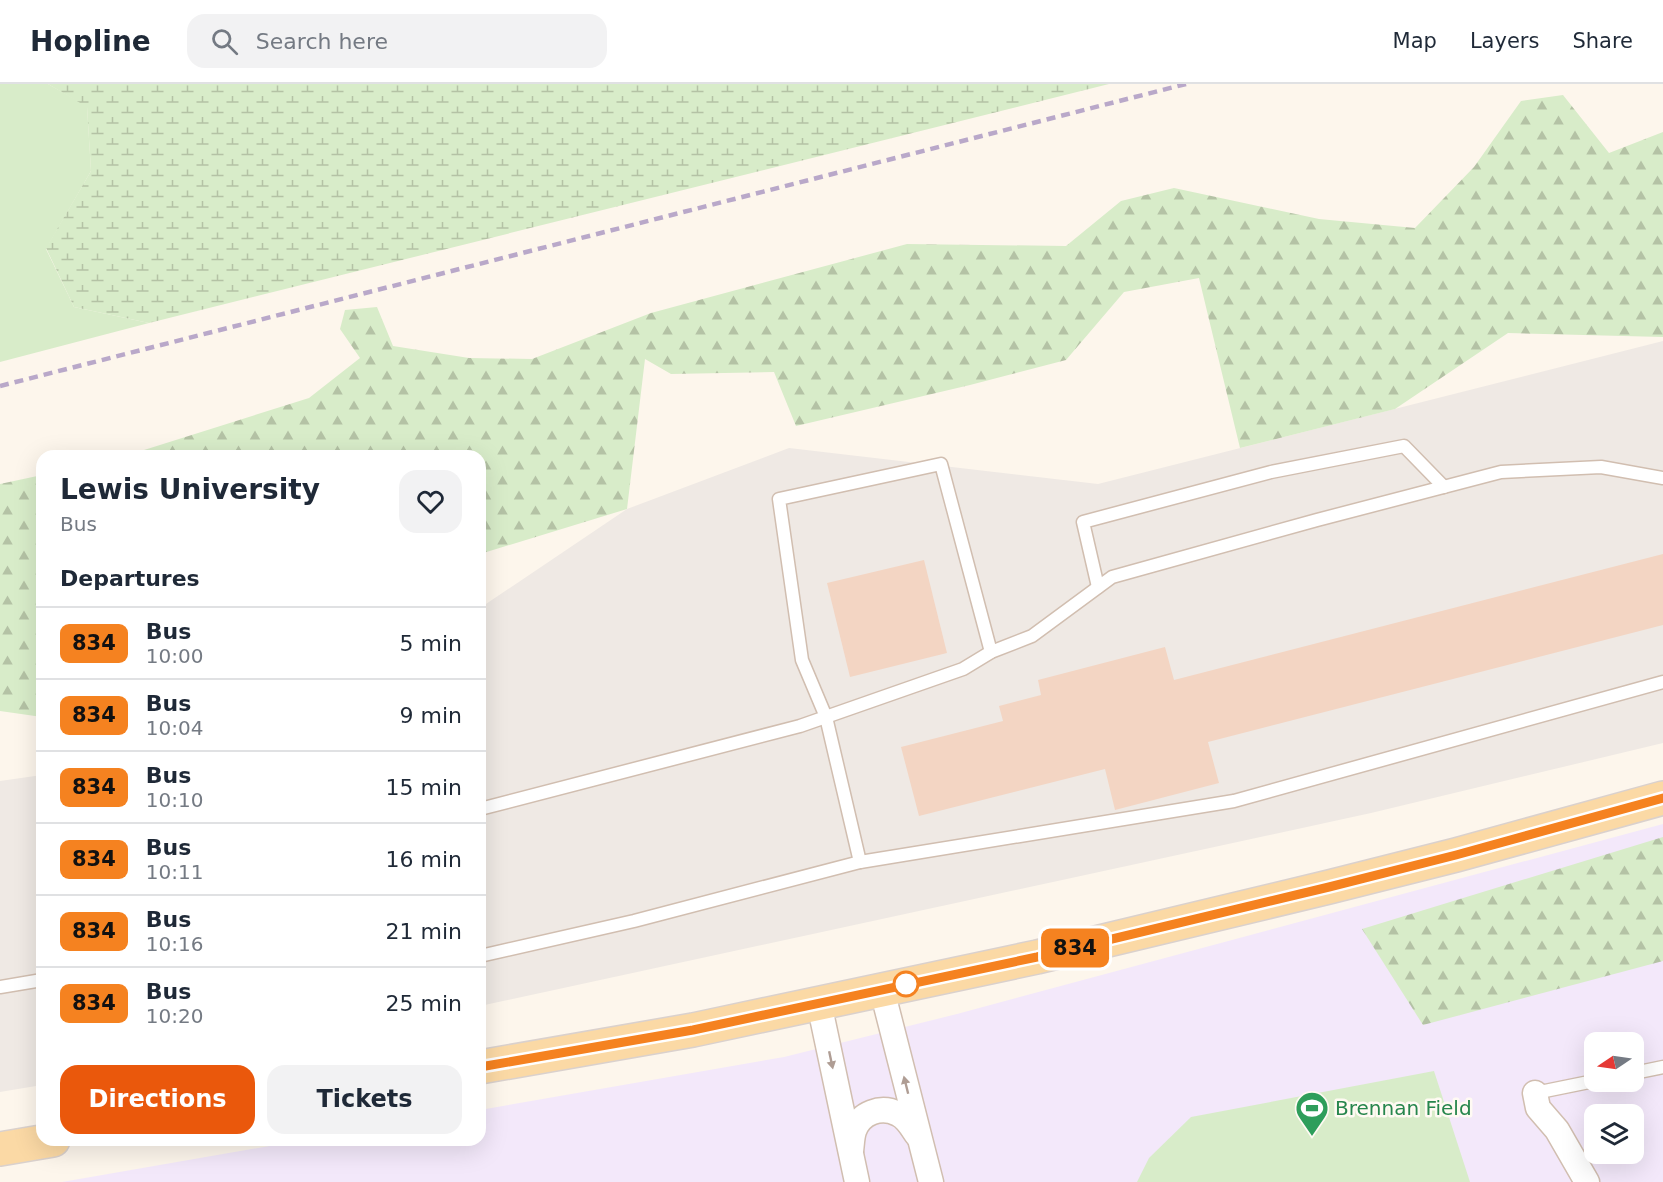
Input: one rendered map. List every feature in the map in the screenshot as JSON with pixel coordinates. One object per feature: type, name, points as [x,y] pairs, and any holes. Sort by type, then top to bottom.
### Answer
[{"type":"main road","points":[[486,1066],[693,1030],[1037,957],[1456,855],[1663,798]]},
{"type":"main road","points":[[0,1149],[36,1143]]},
{"type":"street","points":[[882,990],[931,1182]]},
{"type":"street","points":[[819,1003],[857,1182]]},
{"type":"street","points":[[1535,1094],[1538,1108],[1557,1130],[1587,1182]]},
{"type":"street","points":[[850,1156],[854,1130],[861,1119],[874,1111],[886,1110],[897,1113],[908,1122],[920,1140]]},
{"type":"lane","points":[[1098,587],[1083,522],[1271,472],[1404,446],[1444,487]]},
{"type":"lane","points":[[860,862],[826,717],[802,660],[779,499],[941,464],[992,652]]},
{"type":"lane","points":[[486,807],[800,726],[963,669],[992,652],[1032,636],[1112,577],[1501,472],[1601,467],[1663,478]]},
{"type":"lane","points":[[486,955],[634,921],[860,862],[1234,801],[1663,682]]},
{"type":"lane","points":[[0,987],[36,981]]},
{"type":"lane","points":[[1644,1071],[1663,1067]]},
{"type":"lane","points":[[1535,1094],[1584,1083]]},
{"type":"shaded area","points":[[1663,341],[1663,743],[1371,813],[486,1005],[486,604],[627,509],[789,448],[1098,484]]},
{"type":"shaded area","points":[[36,776],[36,1086],[0,1092],[0,781]]},
{"type":"shaded area","points":[[1663,824],[1663,1182],[62,1182],[269,1146],[486,1146],[486,1109],[784,1057],[957,1014]]},
{"type":"green space","points":[[0,84],[48,84],[87,106],[91,171],[46,249],[74,307],[149,323],[0,362]]},
{"type":"green space","points":[[48,84],[1109,84],[149,323],[74,307],[46,248],[91,171],[87,107]]},
{"type":"green space","points":[[1563,95],[1609,153],[1663,132],[1663,337],[1508,333],[1395,409],[1240,448],[1199,278],[1124,292],[1066,360],[796,426],[774,372],[671,374],[645,359],[627,509],[486,552],[486,450],[144,450],[309,398],[360,358],[340,329],[345,310],[377,307],[393,346],[469,358],[532,359],[651,313],[907,244],[1066,246],[1121,201],[1174,188],[1319,219],[1415,228],[1474,167],[1521,101]]},
{"type":"green space","points":[[36,476],[36,716],[0,711],[0,484]]},
{"type":"green space","points":[[1663,837],[1663,961],[1423,1025],[1362,929]]},
{"type":"green space","name":"Brennan Field","points":[[1434,1071],[1470,1182],[1137,1182],[1149,1158],[1191,1117]]},
{"type":"building","points":[[1663,554],[1663,625],[1208,742],[1219,783],[1115,810],[1105,769],[919,816],[901,747],[1003,721],[999,706],[1041,695],[1038,680],[1165,647],[1174,680]]},
{"type":"building","points":[[924,560],[947,653],[850,677],[827,583]]},
{"type":"railway","points":[[0,386],[1186,84]]},
{"type":"bus line","name":"834","points":[[486,1066],[693,1030],[1037,957],[1456,855],[1663,798]]},
{"type":"place","name":"Brennan Field","points":[[1312,1137]]}]
